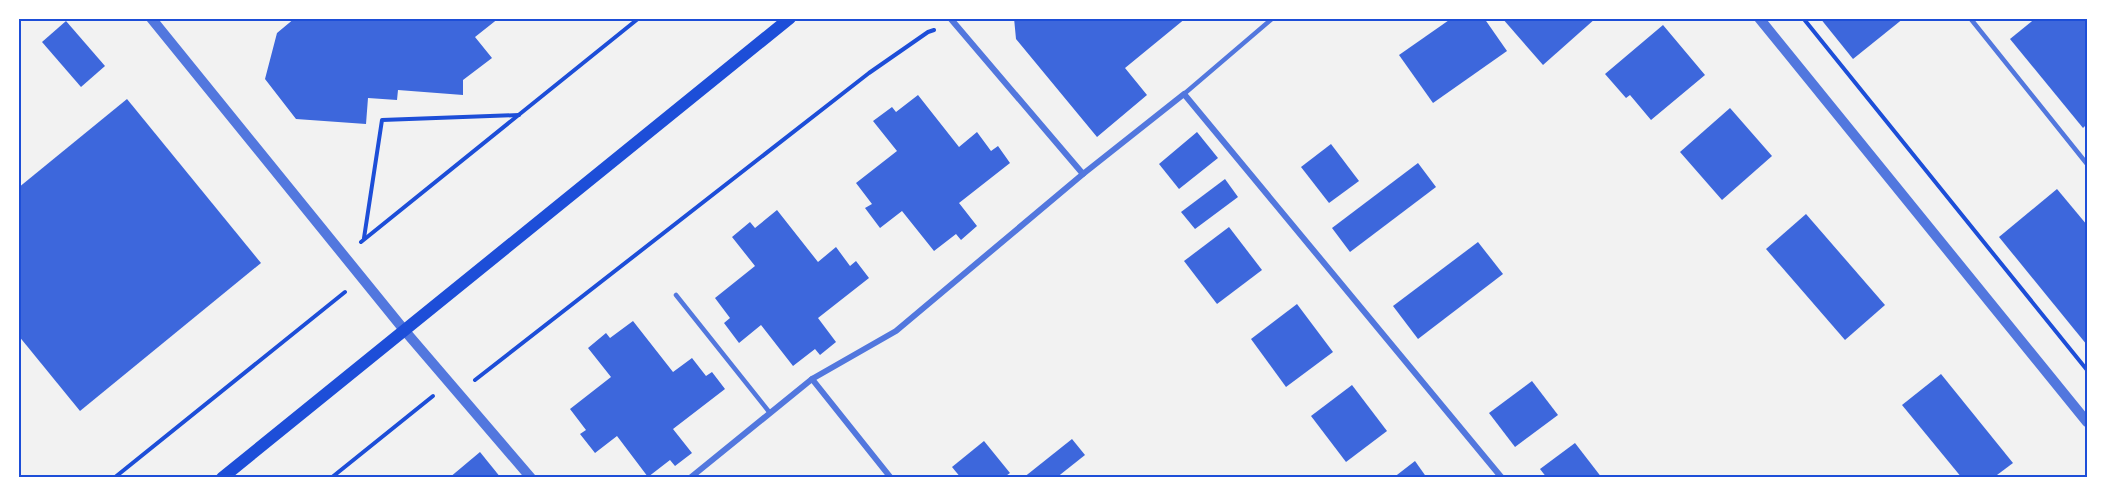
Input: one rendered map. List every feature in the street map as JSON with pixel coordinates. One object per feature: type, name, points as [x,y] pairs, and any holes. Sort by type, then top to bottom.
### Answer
[{"type":"main road","points":[[222,478],[790,18]]},
{"type":"street","points":[[151,18],[362,278],[531,478]]},
{"type":"street","points":[[950,18],[1083,174]]},
{"type":"street","points":[[1759,18],[2087,422]]},
{"type":"street","points":[[690,478],[812,380],[896,331],[1083,174],[1184,94],[1502,478]]},
{"type":"street","points":[[812,380],[891,478]]},
{"type":"lane","points":[[1184,94],[1273,18]]},
{"type":"lane","points":[[1970,18],[2087,164]]},
{"type":"lane","points":[[676,295],[770,413]]},
{"type":"path","points":[[344,255],[639,18]]},
{"type":"path","points":[[1803,18],[2087,370]]},
{"type":"path","points":[[331,478],[450,383],[476,380],[869,73],[928,32],[956,24]]},
{"type":"path","points":[[364,239],[382,120],[519,115]]},
{"type":"path","points":[[114,478],[362,278]]},
{"type":"building","points":[[295,18],[499,18],[475,37],[492,58],[463,80],[463,95],[398,90],[397,100],[368,98],[366,124],[296,119],[265,79],[277,33]]},
{"type":"building","points":[[1014,18],[1186,18],[1125,68],[1147,95],[1097,137],[1016,39]]},
{"type":"building","points":[[1452,18],[1484,18],[1507,51],[1433,103],[1399,55]]},
{"type":"building","points":[[1502,18],[1596,18],[1543,65]]},
{"type":"building","points":[[1820,18],[1904,18],[1853,59]]},
{"type":"building","points":[[2036,18],[2084,18],[2087,22],[2087,124],[2083,128],[2010,39]]},
{"type":"building","points":[[66,21],[105,66],[81,87],[42,42]]},
{"type":"building","points":[[1663,25],[1705,75],[1651,120],[1630,95],[1626,98],[1605,74]]},
{"type":"building","points":[[918,95],[959,147],[977,132],[991,151],[998,146],[1010,163],[959,203],[977,226],[961,240],[956,234],[934,251],[902,211],[880,228],[865,208],[872,204],[856,183],[897,151],[873,121],[892,107],[896,112]]},
{"type":"building","points":[[127,99],[261,263],[80,411],[18,335],[18,188]]},
{"type":"building","points":[[1730,108],[1772,156],[1722,200],[1680,152]]},
{"type":"building","points":[[1197,132],[1218,158],[1179,189],[1159,164]]},
{"type":"building","points":[[1331,144],[1359,181],[1329,203],[1301,167]]},
{"type":"building","points":[[1418,163],[1436,187],[1350,252],[1332,228]]},
{"type":"building","points":[[1225,179],[1238,197],[1195,229],[1181,212]]},
{"type":"building","points":[[2057,189],[2087,225],[2087,345],[1999,237]]},
{"type":"building","points":[[777,210],[818,262],[836,247],[850,266],[856,261],[869,278],[818,318],[836,342],[820,355],[815,349],[793,366],[761,325],[739,343],[724,323],[730,318],[715,298],[755,266],[732,237],[750,222],[755,228]]},
{"type":"building","points":[[1806,214],[1885,305],[1845,340],[1766,249]]},
{"type":"building","points":[[1229,227],[1262,270],[1217,304],[1184,261]]},
{"type":"building","points":[[1478,242],[1503,274],[1418,339],[1393,306]]},
{"type":"building","points":[[1297,304],[1333,352],[1286,387],[1251,339]]},
{"type":"building","points":[[633,321],[673,372],[692,358],[706,376],[712,372],[725,389],[673,429],[692,453],[675,466],[670,460],[648,477],[617,436],[595,453],[580,434],[586,430],[570,409],[611,377],[588,348],[606,333],[610,338]]},
{"type":"building","points":[[1941,374],[2013,463],[1993,478],[1962,478],[1902,405]]},
{"type":"building","points":[[1532,381],[1558,415],[1515,447],[1489,413]]},
{"type":"building","points":[[1352,385],[1387,431],[1346,462],[1311,416]]},
{"type":"building","points":[[1072,439],[1085,455],[1056,478],[1023,478]]},
{"type":"building","points":[[984,441],[1010,473],[1003,478],[961,478],[952,467]]},
{"type":"building","points":[[1575,443],[1602,478],[1547,478],[1540,469]]},
{"type":"building","points":[[480,452],[501,478],[449,478]]},
{"type":"building","points":[[1415,461],[1427,478],[1393,478]]}]
